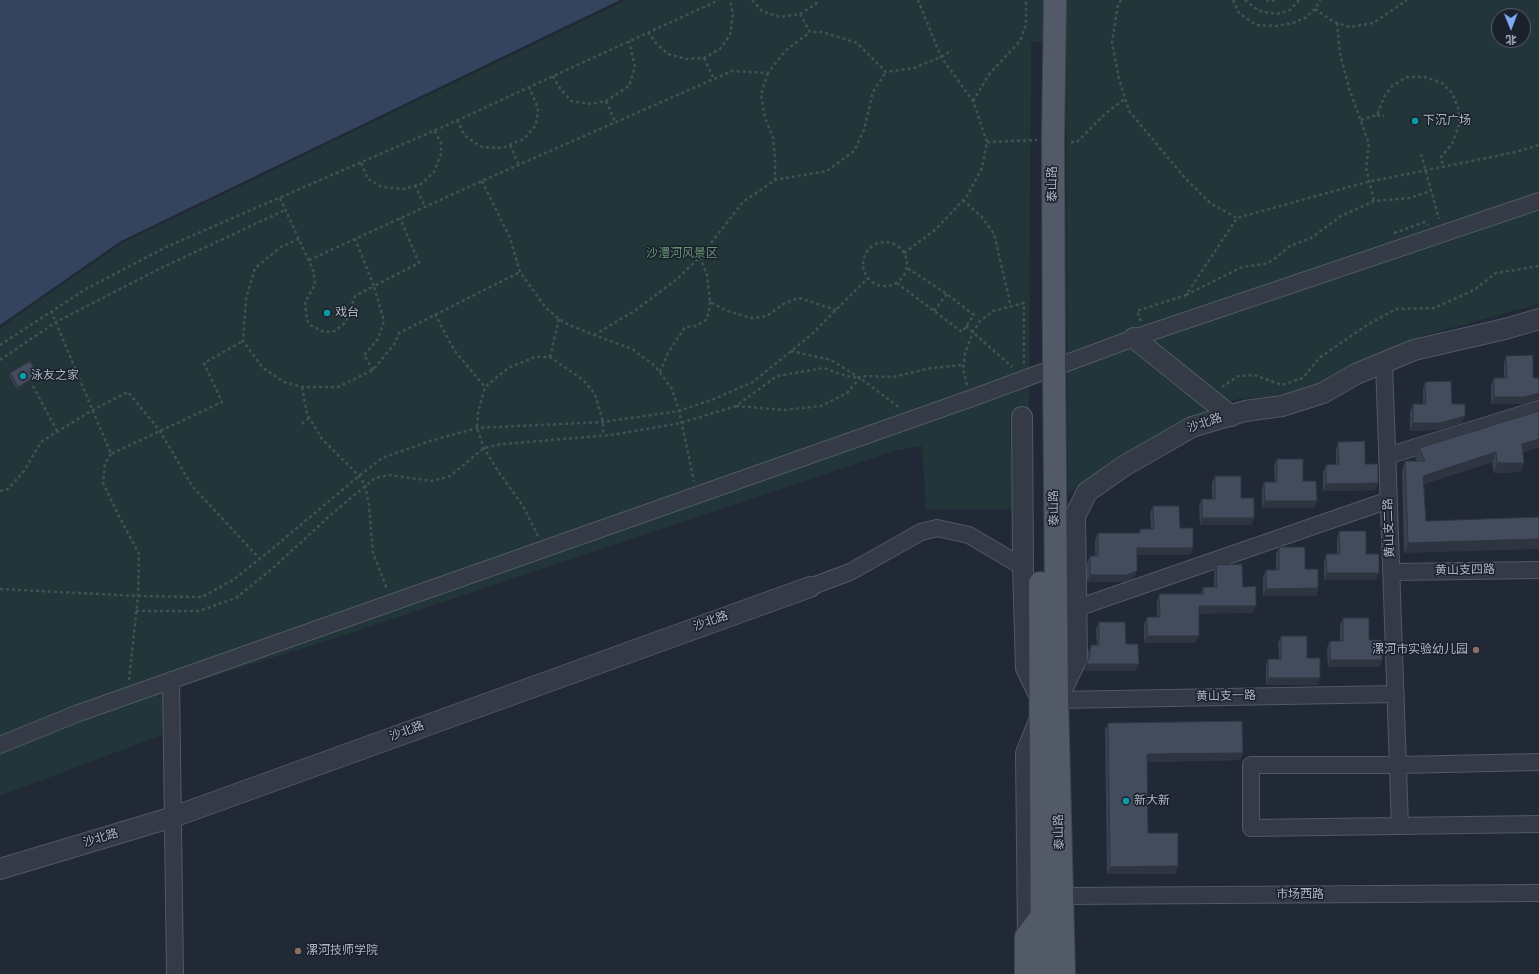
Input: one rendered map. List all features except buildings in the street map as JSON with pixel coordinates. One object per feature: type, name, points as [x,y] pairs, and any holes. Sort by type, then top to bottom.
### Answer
[{"type":"main road","points":[[1041,0],[1047,43]]},
{"type":"main road","points":[[1047,43],[1055,0]]},
{"type":"main road","name":"泰山路","points":[[1042,974],[1041,917],[1046,704],[1039,373],[1040,140],[1047,43]]},
{"type":"main road","name":"泰山路","points":[[1039,373],[1047,43]]},
{"type":"main road","name":"泰山路","points":[[1046,704],[1062,896],[1064,974]]},
{"type":"main road","points":[[1026,974],[1026,937],[1041,917]]},
{"type":"street","points":[[0,745],[76,714],[128,695],[1039,373],[1138,329],[1539,202]]},
{"type":"street","name":"沙北路","points":[[1046,704],[1077,658],[1075,516],[1087,492],[1124,466],[1192,427],[1245,411],[1282,406],[1323,393],[1356,374],[1414,350],[1505,329],[1539,319]]},
{"type":"street","points":[[1138,329],[1208,397],[1231,416]]},
{"type":"street","name":"黄山支二路","points":[[1384,362],[1400,826]]},
{"type":"street","points":[[1387,456],[1539,409]]},
{"type":"street","points":[[1022,417],[1023,567],[1026,668],[1046,704],[1024,753],[1026,937]]},
{"type":"street","points":[[1077,608],[1389,500]]},
{"type":"street","points":[[810,587],[850,572],[920,532],[937,528],[969,535],[1023,567]]},
{"type":"street","name":"黄山支四路","points":[[1392,572],[1539,570]]},
{"type":"street","name":"沙北路","points":[[0,869],[173,817],[810,587]]},
{"type":"street","points":[[171,680],[175,974]]},
{"type":"street","name":"黄山支一路","points":[[1046,704],[1396,694]]},
{"type":"street","points":[[1539,762],[1398,765],[1251,765],[1251,828],[1539,824]]},
{"type":"street","name":"市场西路","points":[[1062,896],[1539,893]]},
{"type":"path","points":[[0,345],[86,289],[166,247],[457,120],[719,0]]},
{"type":"path","points":[[648,32],[656,43],[668,54],[686,59],[704,58],[720,49],[730,35],[733,14],[730,0]]},
{"type":"path","points":[[752,0],[762,11],[780,18],[800,14],[816,4],[818,0]]},
{"type":"path","points":[[904,253],[935,230],[967,196],[982,168],[987,142],[973,101],[941,57],[918,0]]},
{"type":"path","points":[[973,101],[990,73],[1020,41],[1026,25],[1026,0]]},
{"type":"path","points":[[1121,0],[1118,5],[1112,42],[1119,79],[1130,111],[1185,178],[1210,203],[1237,218]]},
{"type":"path","points":[[1233,0],[1239,13],[1256,25],[1277,26],[1293,23],[1305,18],[1315,9],[1320,0]]},
{"type":"path","points":[[1245,0],[1258,11],[1277,14],[1290,10],[1299,0]]},
{"type":"path","points":[[1266,0],[1276,0]]},
{"type":"path","points":[[1315,9],[1336,23],[1350,27],[1373,23],[1407,0]]},
{"type":"path","points":[[800,14],[810,32]]},
{"type":"path","points":[[1336,23],[1340,54],[1349,88],[1369,144],[1366,168],[1374,201]]},
{"type":"path","points":[[775,180],[773,137],[765,118],[760,94],[768,73],[785,51],[810,32],[822,32],[857,42],[886,72]]},
{"type":"path","points":[[553,75],[559,87],[571,101],[591,104],[606,101],[629,86],[635,67],[629,41]]},
{"type":"path","points":[[594,336],[636,310],[677,279],[700,257],[743,202],[775,180],[827,171],[854,151],[864,130],[873,92],[886,72],[914,68],[941,57],[952,50]]},
{"type":"path","points":[[704,58],[714,79]]},
{"type":"path","points":[[309,260],[482,181],[732,71],[768,73]]},
{"type":"path","points":[[1377,115],[1384,97],[1392,86],[1407,78],[1425,77],[1442,83],[1452,93],[1459,110],[1459,125],[1452,144],[1441,157],[1443,167]]},
{"type":"path","points":[[457,120],[466,136],[482,147],[502,148],[524,139],[536,125],[538,108],[529,87]]},
{"type":"path","points":[[1077,142],[1106,113],[1126,99]]},
{"type":"path","points":[[606,101],[615,122]]},
{"type":"path","points":[[1361,120],[1377,115],[1384,116]]},
{"type":"path","points":[[361,162],[368,179],[382,187],[404,189],[421,184],[434,172],[442,154],[440,143],[434,130]]},
{"type":"path","points":[[987,142],[1040,140]]},
{"type":"path","points":[[510,145],[519,165]]},
{"type":"path","points":[[1186,295],[1237,218],[1369,182],[1516,152],[1539,145]]},
{"type":"path","points":[[1421,154],[1445,233]]},
{"type":"path","points":[[482,181],[510,238],[520,272],[546,308],[559,319],[594,336],[632,349],[655,366],[672,389],[679,411],[697,495]]},
{"type":"path","points":[[415,185],[425,207]]},
{"type":"path","points":[[1138,329],[1137,311],[1186,295],[1242,267],[1265,264],[1273,260],[1290,246],[1311,238],[1341,216],[1374,201],[1409,198],[1431,191]]},
{"type":"path","points":[[280,198],[314,270],[314,284],[305,303],[307,320],[310,325],[324,332],[335,331],[346,322],[355,296],[419,263],[400,218]]},
{"type":"path","points":[[963,200],[982,217],[994,234],[1011,306]]},
{"type":"path","points":[[0,360],[56,322],[162,268],[285,210]]},
{"type":"path","points":[[298,238],[281,247],[255,268],[246,299],[243,341],[263,368],[284,382],[302,387],[338,387],[373,370],[395,343],[399,333],[520,272]]},
{"type":"path","points":[[355,239],[374,286],[384,322],[378,339],[364,355],[373,370]]},
{"type":"path","points":[[888,242],[894,244],[904,253],[907,268],[902,279],[897,283],[884,286],[872,282],[868,278],[863,266],[863,260],[865,253],[875,244],[888,242]]},
{"type":"path","points":[[660,373],[668,353],[685,327],[696,326],[706,320],[710,312],[707,275],[700,257]]},
{"type":"path","points":[[1208,397],[1238,376],[1254,375],[1282,385],[1303,378],[1319,358],[1367,325],[1396,310],[1434,308],[1474,290],[1496,273],[1539,266]]},
{"type":"path","points":[[897,283],[962,332],[974,315],[947,294],[907,268]]},
{"type":"path","points":[[0,589],[138,596],[202,597],[233,580],[382,458],[430,441],[477,428],[603,422],[679,411],[714,399],[753,382],[811,335],[868,278]]},
{"type":"path","points":[[934,311],[947,294]]},
{"type":"path","points":[[710,302],[727,311],[752,318],[767,316],[785,303],[799,298],[836,310]]},
{"type":"path","points":[[970,398],[963,369],[965,353],[973,332],[980,321],[993,311],[1024,303],[1039,373]]},
{"type":"path","points":[[51,312],[111,454]]},
{"type":"path","points":[[435,314],[454,350],[485,387]]},
{"type":"path","points":[[550,357],[559,319]]},
{"type":"path","points":[[966,326],[973,332],[1039,373]]},
{"type":"path","points":[[128,695],[138,596],[139,554],[103,483],[105,464],[111,454],[222,402],[204,363],[243,341]]},
{"type":"path","points":[[791,351],[831,360],[860,378],[913,418]]},
{"type":"path","points":[[544,548],[523,506],[498,471],[484,448],[477,428],[478,413],[485,387],[508,368],[535,358],[550,357],[583,380],[595,394],[603,422],[604,435]]},
{"type":"path","points":[[136,611],[199,611],[236,598],[273,568],[334,512],[375,478],[389,475],[432,481],[450,476],[484,448],[502,444],[604,435],[681,423],[736,406],[778,376],[824,368],[846,376],[860,378],[866,376],[893,377],[931,368],[963,365]]},
{"type":"path","points":[[736,406],[783,410],[821,406],[847,393],[860,378]]},
{"type":"path","points":[[32,386],[57,431]]},
{"type":"path","points":[[302,387],[306,414],[322,440],[359,476],[365,485],[370,505],[373,553],[392,602]]},
{"type":"path","points":[[0,491],[8,489],[24,471],[41,442],[92,410],[128,392],[160,430],[192,486],[260,559]]},
{"type":"path","points":[[302,424],[309,418]]},
{"type":"green space","name":"沙澧河风景区","points":[[626,0],[1539,0],[1539,304],[1418,337],[1309,389],[1270,396],[1237,399],[1191,421],[1068,493],[1066,43],[1031,42],[1029,413],[1010,413],[1012,509],[926,510],[922,446],[894,451],[348,634],[164,692],[162,735],[0,796],[0,328],[122,243]]},
{"type":"water","points":[[0,0],[620,0],[121,241],[0,325]]},
{"type":"place","name":"下沉广场","points":[[1415,121]]},
{"type":"place","name":"戏台","points":[[327,313]]},
{"type":"place","name":"泳友之家","points":[[23,376]]},
{"type":"place","name":"漯河市实验幼儿园","points":[[1476,650]]},
{"type":"place","name":"新大新","points":[[1126,801]]},
{"type":"place","name":"漯河技师学院","points":[[298,951]]}]
